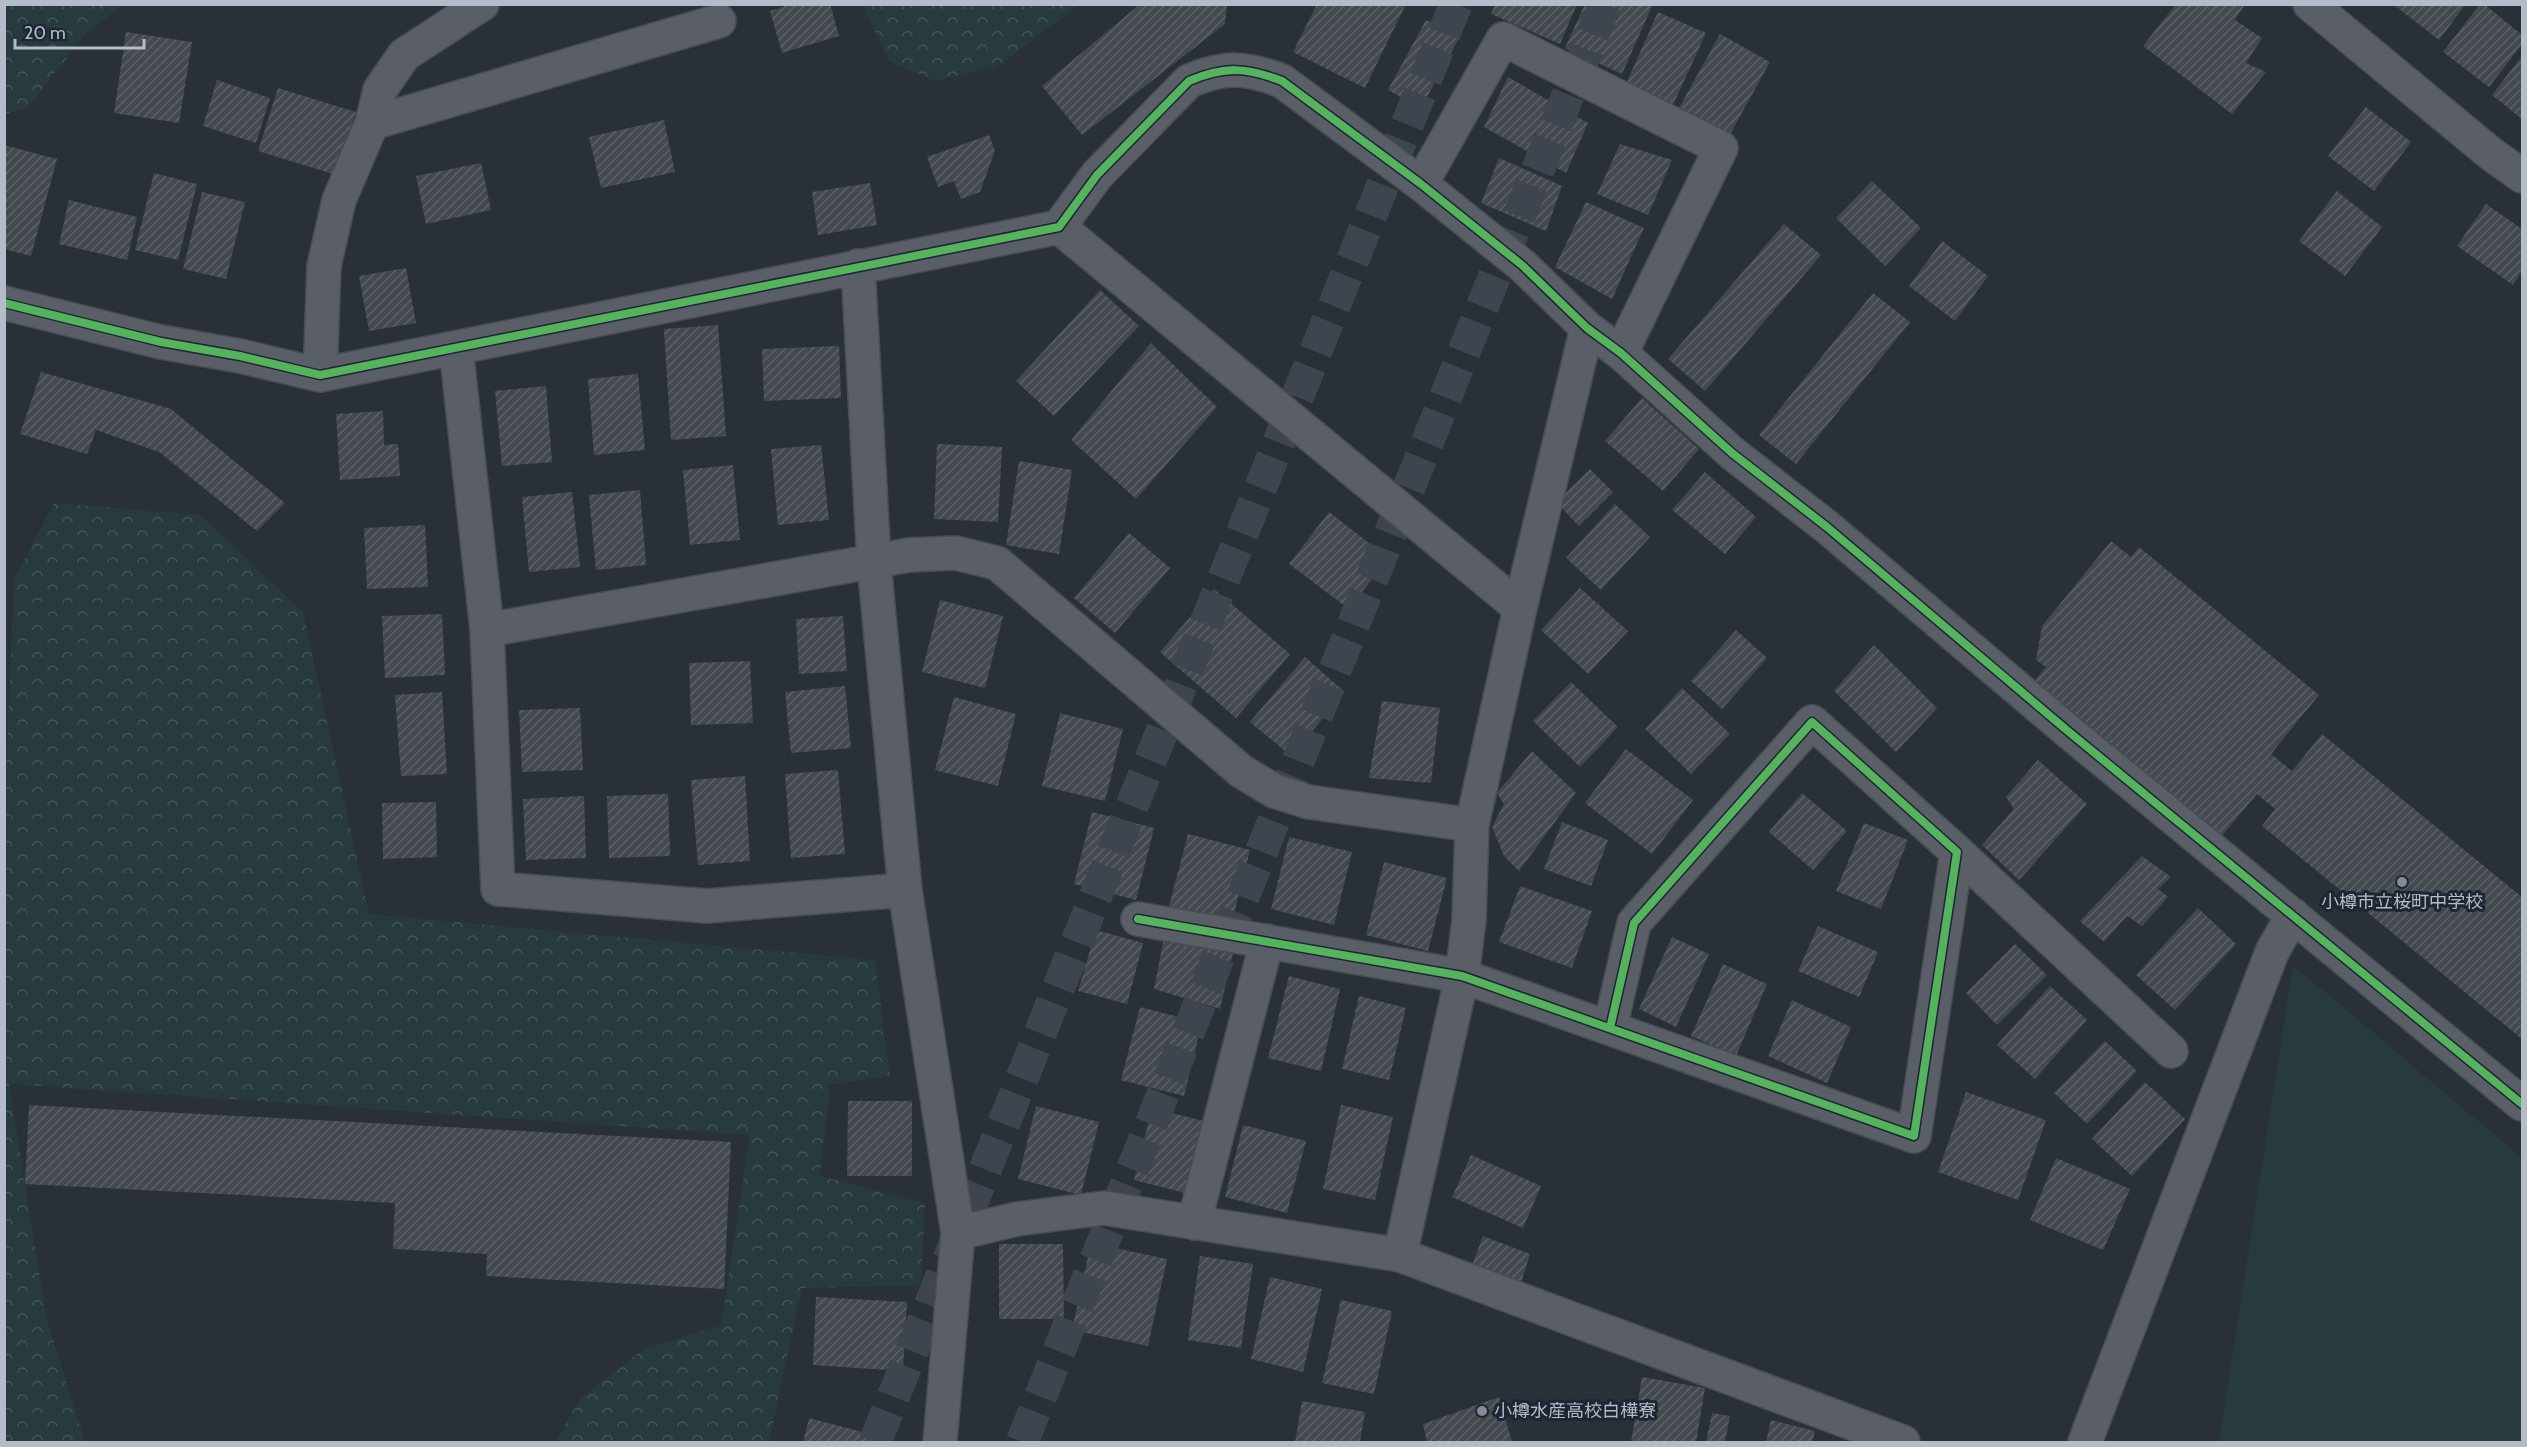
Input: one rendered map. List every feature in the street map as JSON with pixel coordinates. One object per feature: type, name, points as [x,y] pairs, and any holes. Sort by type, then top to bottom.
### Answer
[{"type":"street","points":[[320,375],[324,266],[339,200],[372,123],[380,90],[404,55],[482,4]]},
{"type":"street","points":[[2310,4],[2490,153],[2523,176]]},
{"type":"street","points":[[372,123],[719,21]]},
{"type":"street","points":[[1421,184],[1503,39],[1721,148],[1621,353]]},
{"type":"street","points":[[4,303],[161,342],[240,356],[320,375],[1059,227],[1097,176],[1189,81],[1209,73],[1231,69],[1258,72],[1282,81],[1421,184],[1523,266],[1587,328],[1621,353],[1732,453],[1827,527],[2069,732],[2523,1104]]},
{"type":"street","points":[[1059,227],[1520,608]]},
{"type":"street","points":[[858,266],[874,563],[905,890],[958,1233],[940,1443]]},
{"type":"street","points":[[1400,1255],[1462,976],[1469,920],[1472,825],[1520,608],[1587,328]]},
{"type":"street","points":[[456,348],[487,630],[498,889],[707,906],[905,890]]},
{"type":"street","points":[[487,630],[909,555],[956,554],[997,563],[1241,771],[1274,791],[1309,802],[1472,825]]},
{"type":"street","points":[[1610,1028],[1634,923],[1812,722],[1957,852],[2171,1051]]},
{"type":"street","points":[[1138,919],[1462,976],[1914,1136],[1957,852]]},
{"type":"street","points":[[2085,1443],[2272,952],[2293,915]]},
{"type":"street","points":[[1194,1223],[1267,941]]},
{"type":"street","points":[[958,1233],[1040,1215],[1104,1208],[1400,1255],[1864,1435],[1903,1443]]},
{"type":"green space","points":[[5,4],[122,5],[86,34],[28,107],[5,114]]},
{"type":"green space","points":[[863,5],[1079,5],[997,67],[935,81],[888,61]]},
{"type":"green space","points":[[54,503],[200,515],[303,612],[369,914],[875,960],[890,1076],[830,1085],[820,1176],[925,1203],[921,1285],[802,1288],[769,1442],[555,1442],[580,1399],[644,1349],[721,1325],[750,1135],[9,1084],[46,1316],[85,1442],[5,1442],[4,824],[14,579]]},
{"type":"green space","points":[[2293,965],[2522,1158],[2522,1442],[2219,1442]]},
{"type":"building","points":[[792,4],[830,4],[839,36],[782,53],[770,11]]},
{"type":"building","points":[[1140,4],[1227,4],[1225,24],[1082,135],[1042,86]]},
{"type":"building","points":[[1317,4],[1406,4],[1365,88],[1293,52]]},
{"type":"building","points":[[1495,4],[1577,4],[1560,44],[1491,14]]},
{"type":"building","points":[[1585,4],[1653,4],[1622,74],[1565,48]]},
{"type":"building","points":[[2176,4],[2245,4],[2235,20],[2262,38],[2246,63],[2266,72],[2232,114],[2143,46]]},
{"type":"building","points":[[2393,4],[2466,4],[2439,40]]},
{"type":"building","points":[[2480,4],[2484,4],[2522,35],[2522,44],[2489,87],[2443,52]]},
{"type":"building","points":[[1658,12],[1706,33],[1673,105],[1626,84]]},
{"type":"building","points":[[1426,20],[1459,38],[1421,108],[1388,90]]},
{"type":"building","points":[[126,32],[192,42],[179,123],[114,113]]},
{"type":"building","points":[[1720,34],[1770,62],[1729,136],[1679,108]]},
{"type":"building","points":[[2522,56],[2522,119],[2492,95]]},
{"type":"building","points":[[1508,77],[1588,123],[1566,173],[1484,127]]},
{"type":"building","points":[[217,80],[270,98],[256,143],[203,126]]},
{"type":"building","points":[[278,88],[356,112],[336,175],[258,151]]},
{"type":"building","points":[[2366,107],[2411,142],[2374,191],[2328,156]]},
{"type":"building","points":[[664,120],[675,172],[601,188],[589,137]]},
{"type":"building","points":[[989,135],[995,151],[980,192],[961,199],[954,181],[938,187],[927,157]]},
{"type":"building","points":[[1620,144],[1672,160],[1648,215],[1597,194]]},
{"type":"building","points":[[4,145],[57,159],[31,256],[4,249]]},
{"type":"building","points":[[1499,158],[1562,186],[1546,231],[1481,203]]},
{"type":"building","points":[[481,163],[491,210],[426,224],[416,176]]},
{"type":"building","points":[[154,173],[197,184],[178,260],[135,250]]},
{"type":"building","points":[[1872,181],[1921,228],[1885,266],[1836,218]]},
{"type":"building","points":[[870,183],[877,225],[818,235],[812,192]]},
{"type":"building","points":[[2337,191],[2382,227],[2345,276],[2299,241]]},
{"type":"building","points":[[202,192],[245,202],[226,279],[183,269]]},
{"type":"building","points":[[69,200],[137,217],[127,260],[59,244]]},
{"type":"building","points":[[1586,202],[1644,228],[1612,299],[1555,267]]},
{"type":"building","points":[[2486,204],[2522,229],[2522,271],[2513,285],[2457,246]]},
{"type":"building","points":[[1784,224],[1821,255],[1705,391],[1668,359]]},
{"type":"building","points":[[1942,241],[1988,276],[1955,321],[1909,286]]},
{"type":"building","points":[[406,268],[416,323],[369,331],[359,276]]},
{"type":"building","points":[[1100,290],[1139,326],[1054,416],[1016,381]]},
{"type":"building","points":[[1873,293],[1910,322],[1796,464],[1759,435]]},
{"type":"building","points":[[718,325],[726,436],[671,440],[664,329]]},
{"type":"building","points":[[1151,343],[1217,407],[1136,499],[1071,440]]},
{"type":"building","points":[[839,346],[841,398],[764,401],[762,349]]},
{"type":"building","points":[[41,372],[171,409],[285,503],[257,531],[159,452],[96,430],[87,454],[20,434]]},
{"type":"building","points":[[638,374],[645,450],[594,455],[588,379]]},
{"type":"building","points":[[546,386],[552,462],[502,466],[495,391]]},
{"type":"building","points":[[1642,398],[1699,449],[1663,491],[1605,441]]},
{"type":"building","points":[[383,411],[384,445],[398,444],[400,476],[340,480],[336,414]]},
{"type":"building","points":[[937,444],[1002,447],[998,522],[934,519]]},
{"type":"building","points":[[821,445],[829,520],[778,525],[771,449]]},
{"type":"building","points":[[1019,461],[1072,470],[1059,554],[1006,545]]},
{"type":"building","points":[[733,465],[740,540],[690,545],[683,470]]},
{"type":"building","points":[[1590,469],[1613,492],[1579,526],[1556,502]]},
{"type":"building","points":[[1705,472],[1756,517],[1725,554],[1672,510]]},
{"type":"building","points":[[640,490],[646,565],[596,570],[589,495]]},
{"type":"building","points":[[572,492],[580,567],[529,572],[522,497]]},
{"type":"building","points":[[1615,504],[1650,537],[1601,590],[1566,558]]},
{"type":"building","points":[[1329,512],[1388,558],[1349,609],[1289,564]]},
{"type":"building","points":[[425,525],[428,587],[367,589],[364,528]]},
{"type":"building","points":[[1129,533],[1170,568],[1115,633],[1074,598]]},
{"type":"building","points":[[2111,541],[2131,557],[2139,547],[2319,695],[2271,754],[2292,771],[2322,734],[2522,897],[2522,1039],[2262,826],[2275,809],[2257,794],[2220,838],[2032,684],[2046,667],[2036,660],[2042,626]]},
{"type":"building","points":[[1580,588],[1628,631],[1588,674],[1541,630]]},
{"type":"building","points":[[1214,589],[1290,654],[1236,718],[1160,652]]},
{"type":"building","points":[[940,600],[1003,616],[985,688],[922,672]]},
{"type":"building","points":[[442,614],[445,675],[385,678],[382,616]]},
{"type":"building","points":[[843,616],[847,671],[799,674],[796,619]]},
{"type":"building","points":[[1736,630],[1767,658],[1722,709],[1691,681]]},
{"type":"building","points":[[1874,645],[1937,708],[1896,752],[1834,691]]},
{"type":"building","points":[[1305,657],[1345,692],[1291,756],[1250,722]]},
{"type":"building","points":[[750,661],[753,723],[691,725],[689,663]]},
{"type":"building","points":[[1571,682],[1618,727],[1580,767],[1533,721]]},
{"type":"building","points":[[845,686],[851,748],[791,753],[785,692]]},
{"type":"building","points":[[1682,688],[1730,734],[1691,774],[1645,729]]},
{"type":"building","points":[[442,692],[447,774],[401,776],[395,695]]},
{"type":"building","points":[[954,697],[1016,714],[998,786],[935,770]]},
{"type":"building","points":[[1382,701],[1440,708],[1431,783],[1369,778]]},
{"type":"building","points":[[580,708],[583,770],[522,772],[519,710]]},
{"type":"building","points":[[1060,713],[1123,729],[1105,801],[1042,786]]},
{"type":"building","points":[[1626,749],[1693,800],[1652,854],[1585,803]]},
{"type":"building","points":[[1532,751],[1576,793],[1519,871],[1504,856],[1492,827],[1504,804],[1497,793]]},
{"type":"building","points":[[2038,760],[2087,804],[2019,880],[1982,845],[2014,809],[2006,797]]},
{"type":"building","points":[[838,770],[845,854],[791,858],[785,774]]},
{"type":"building","points":[[745,776],[750,861],[698,865],[691,780]]},
{"type":"building","points":[[1802,793],[1847,831],[1813,870],[1769,832]]},
{"type":"building","points":[[668,794],[670,856],[609,858],[607,796]]},
{"type":"building","points":[[584,796],[586,858],[526,860],[523,799]]},
{"type":"building","points":[[436,802],[437,857],[383,859],[382,803]]},
{"type":"building","points":[[1092,812],[1154,828],[1136,900],[1074,884]]},
{"type":"building","points":[[1562,822],[1608,840],[1591,886],[1544,869]]},
{"type":"building","points":[[1864,823],[1908,840],[1881,909],[1836,891]]},
{"type":"building","points":[[1188,834],[1250,850],[1232,922],[1169,906]]},
{"type":"building","points":[[1289,837],[1352,852],[1334,925],[1271,909]]},
{"type":"building","points":[[2142,856],[2171,877],[2158,889],[2168,897],[2142,926],[2127,916],[2104,942],[2080,921]]},
{"type":"building","points":[[1384,862],[1447,878],[1428,951],[1366,935]]},
{"type":"building","points":[[1520,886],[1592,911],[1572,968],[1499,942]]},
{"type":"building","points":[[2198,908],[2236,944],[2175,1010],[2136,975]]},
{"type":"building","points":[[1818,926],[1878,952],[1859,997],[1798,971]]},
{"type":"building","points":[[1096,930],[1143,943],[1127,1004],[1078,991]]},
{"type":"building","points":[[1165,933],[1233,953],[1220,1009],[1154,989]]},
{"type":"building","points":[[1672,937],[1709,954],[1676,1027],[1639,1009]]},
{"type":"building","points":[[2015,944],[2047,975],[1997,1025],[1966,993]]},
{"type":"building","points":[[1723,964],[1767,984],[1736,1056],[1691,1036]]},
{"type":"building","points":[[1289,976],[1340,989],[1321,1071],[1268,1058]]},
{"type":"building","points":[[2050,986],[2087,1020],[2035,1079],[1997,1045]]},
{"type":"building","points":[[1359,996],[1406,1008],[1389,1080],[1342,1069]]},
{"type":"building","points":[[1792,1000],[1851,1027],[1827,1083],[1768,1056]]},
{"type":"building","points":[[1140,1007],[1202,1023],[1184,1096],[1121,1080]]},
{"type":"building","points":[[2105,1041],[2137,1071],[2087,1124],[2054,1093]]},
{"type":"building","points":[[2145,1082],[2185,1119],[2132,1176],[2092,1139]]},
{"type":"building","points":[[1966,1092],[2046,1120],[2018,1200],[1938,1172]]},
{"type":"building","points":[[848,1101],[912,1101],[912,1176],[847,1176]]},
{"type":"building","points":[[29,1105],[731,1142],[724,1289],[486,1276],[487,1254],[393,1249],[395,1203],[25,1184]]},
{"type":"building","points":[[1341,1105],[1393,1117],[1375,1200],[1323,1189]]},
{"type":"building","points":[[1036,1106],[1099,1122],[1081,1195],[1018,1179]]},
{"type":"building","points":[[1152,1108],[1215,1124],[1197,1196],[1134,1180]]},
{"type":"building","points":[[1243,1125],[1306,1141],[1287,1213],[1225,1197]]},
{"type":"building","points":[[1471,1155],[1541,1186],[1523,1228],[1452,1197]]},
{"type":"building","points":[[2056,1158],[2130,1189],[2103,1250],[2030,1220]]},
{"type":"building","points":[[1483,1236],[1530,1254],[1521,1283],[1472,1265]]},
{"type":"building","points":[[1091,1243],[1167,1259],[1148,1346],[1072,1330]]},
{"type":"building","points":[[999,1244],[1063,1244],[1064,1319],[999,1319]]},
{"type":"building","points":[[1200,1256],[1253,1264],[1241,1348],[1188,1340]]},
{"type":"building","points":[[1270,1277],[1322,1289],[1303,1372],[1251,1359]]},
{"type":"building","points":[[816,1297],[907,1302],[903,1371],[813,1365]]},
{"type":"building","points":[[1341,1300],[1392,1311],[1374,1394],[1322,1383]]},
{"type":"building","points":[[1642,1377],[1705,1388],[1696,1442],[1631,1442]]},
{"type":"building","name":"小樽水産高校白樺寮","points":[[1499,1397],[1512,1442],[1427,1442],[1423,1424]]},
{"type":"building","points":[[1302,1401],[1365,1412],[1360,1442],[1295,1442]]},
{"type":"building","points":[[1712,1413],[1730,1416],[1725,1442],[1706,1442]]},
{"type":"building","points":[[809,1418],[881,1437],[880,1442],[803,1442]]},
{"type":"building","points":[[1771,1420],[1815,1431],[1812,1442],[1766,1442]]},
{"type":"tunnel","points":[[875,1442],[1456,4]]},
{"type":"tunnel","points":[[1022,1442],[1605,4]]},
{"type":"cycle path","points":[[4,303],[161,342],[240,356],[320,375],[1059,227],[1097,175],[1189,81],[1214,73],[1236,70],[1269,76],[1282,81],[1421,184],[1523,266],[1587,328],[1621,353],[1732,453],[1827,527],[2069,732],[2522,1104]]},
{"type":"cycle path","points":[[1138,919],[1462,976],[1914,1136],[1957,852],[1812,722],[1634,923],[1610,1028]]},
{"type":"place","name":"小樽市立桜町中学校","points":[[2402,882]]},
{"type":"place","name":"小樽水産高校白樺寮","points":[[1482,1411]]}]
